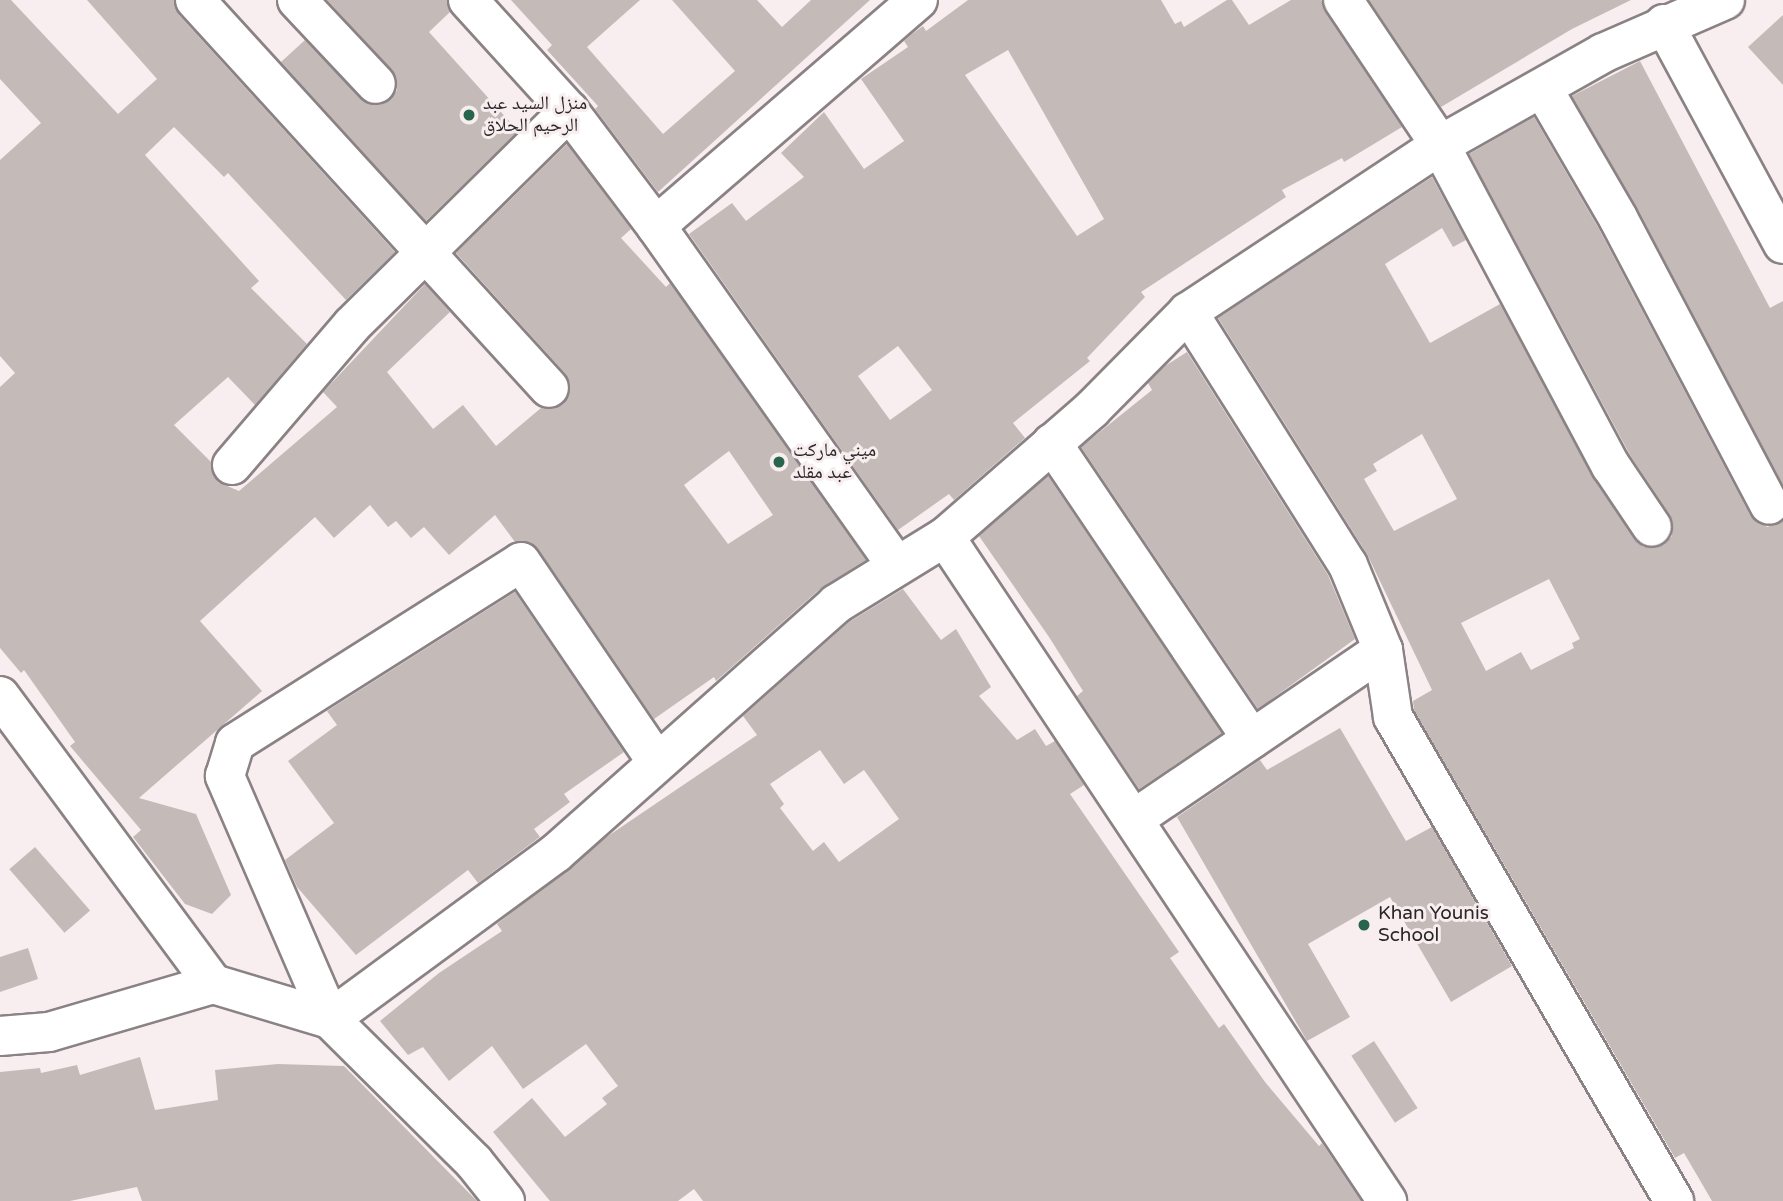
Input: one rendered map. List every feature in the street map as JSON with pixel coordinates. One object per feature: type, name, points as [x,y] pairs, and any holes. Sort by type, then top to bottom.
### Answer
[{"type":"street","points":[[195,0],[549,388]]},
{"type":"street","points":[[297,0],[376,84]]},
{"type":"street","points":[[468,0],[569,111],[656,226],[897,566]]},
{"type":"street","points":[[656,226],[918,0]]},
{"type":"street","points":[[1343,0],[1440,145],[1611,466],[1652,527]]},
{"type":"street","points":[[330,1019],[556,853],[836,604],[945,537],[1052,443],[1188,312],[1440,145],[1664,24],[1725,0]]},
{"type":"street","points":[[1664,24],[1783,244]]},
{"type":"street","points":[[1543,89],[1618,218],[1769,505]]},
{"type":"street","points":[[232,465],[352,325],[423,251],[569,111]]},
{"type":"street","points":[[1188,312],[1348,565],[1383,650],[1393,717],[1674,1201]]},
{"type":"street","points":[[1052,443],[1252,739]]},
{"type":"street","points":[[945,537],[1387,1201]]},
{"type":"street","points":[[505,1201],[474,1162],[330,1019],[225,776],[235,743],[521,562],[657,762]]},
{"type":"street","points":[[1135,819],[1383,650]]},
{"type":"street","points":[[0,696],[213,984]]},
{"type":"street","points":[[0,1037],[49,1031],[213,984],[330,1019]]},
{"type":"building","points":[[0,0],[11,0],[118,114],[157,79],[87,0],[174,0],[179,15],[395,252],[346,300],[228,173],[224,177],[174,127],[145,155],[259,281],[251,288],[307,344],[255,405],[228,377],[174,425],[211,462],[218,482],[239,491],[337,407],[323,392],[425,284],[450,312],[387,372],[433,429],[463,405],[496,446],[541,408],[553,409],[564,404],[570,384],[565,373],[456,253],[567,144],[631,229],[621,238],[666,287],[670,283],[866,560],[821,588],[716,681],[714,677],[654,719],[539,550],[530,542],[515,542],[495,515],[449,555],[424,527],[411,538],[396,521],[388,527],[370,505],[334,538],[315,517],[200,621],[262,691],[139,798],[196,814],[231,895],[212,914],[185,904],[133,837],[141,830],[70,746],[75,742],[24,670],[21,673],[0,648],[0,387],[15,373],[0,356],[0,160],[41,123],[0,79]],"holes":[[[729,451],[773,515],[728,544],[684,485]]]},
{"type":"building","points":[[327,0],[447,0],[450,12],[429,32],[518,131],[426,221],[281,62],[305,40],[361,99],[380,105],[391,99],[397,90],[392,70]]},
{"type":"building","points":[[511,0],[640,0],[587,47],[663,134],[735,71],[672,0],[757,0],[782,27],[811,0],[870,0],[658,192],[595,109],[598,106],[547,50],[552,45]]},
{"type":"building","points":[[968,0],[1161,0],[1175,24],[1181,21],[1184,27],[1227,0],[1232,0],[1249,25],[1291,0],[1321,0],[1325,12],[1402,127],[1344,162],[1342,158],[1282,190],[1286,197],[1141,292],[1145,297],[1087,358],[1090,361],[1013,423],[1025,438],[954,500],[949,494],[898,530],[689,234],[732,203],[746,221],[804,177],[781,153],[824,112],[864,169],[904,141],[861,79],[908,47],[904,41],[912,34],[923,26],[926,31]],"holes":[[[1008,50],[1104,219],[1077,236],[965,75]],[[898,346],[932,390],[890,420],[858,376]]]},
{"type":"building","points":[[1369,0],[1631,0],[1572,29],[1441,107]]},
{"type":"building","points":[[1783,15],[1783,85],[1748,47]]},
{"type":"building","points":[[1640,61],[1770,308],[1783,301],[1783,485],[1637,208],[1572,96]]},
{"type":"building","points":[[1534,117],[1599,229],[1750,515],[1767,527],[1783,521],[1783,1201],[1712,1201],[1684,1153],[1675,1158],[1414,710],[1413,701],[1432,690],[1367,554],[1218,318],[1432,177],[1466,240],[1453,247],[1442,228],[1385,264],[1430,343],[1500,304],[1592,476],[1634,539],[1643,547],[1664,545],[1672,536],[1670,515],[1630,455],[1469,154]],"holes":[[[1422,434],[1457,499],[1394,531],[1364,479],[1377,471],[1373,464]],[[1549,579],[1580,639],[1572,643],[1574,648],[1531,670],[1521,652],[1486,671],[1461,623]]]},
{"type":"building","points":[[1187,352],[1328,575],[1355,639],[1258,709],[1081,447],[1152,390],[1148,383],[1165,366]]},
{"type":"building","points":[[1048,476],[1222,733],[1139,789],[1077,696],[1083,691],[1049,637],[979,536]]},
{"type":"building","points":[[903,589],[941,640],[956,629],[991,687],[979,696],[1017,740],[1035,729],[1046,746],[1055,741],[1084,785],[1070,794],[1179,952],[1170,958],[1219,1028],[1224,1024],[1265,1082],[1319,1146],[1322,1143],[1361,1201],[703,1201],[694,1189],[678,1201],[550,1201],[493,1132],[532,1098],[565,1137],[607,1104],[602,1098],[618,1086],[586,1044],[523,1089],[492,1046],[449,1081],[423,1047],[408,1055],[380,1021],[439,973],[502,931],[497,924],[608,836],[757,735],[743,716],[849,622]],"holes":[[[820,750],[844,784],[864,770],[899,819],[839,862],[824,842],[813,851],[780,808],[784,804],[770,784]]]},
{"type":"building","points":[[515,592],[624,752],[564,794],[570,802],[534,829],[540,837],[478,883],[468,870],[356,955],[297,887],[285,860],[334,823],[288,761],[337,725],[327,711]]},
{"type":"building","points":[[1340,728],[1406,841],[1432,827],[1512,966],[1451,1002],[1390,897],[1308,944],[1350,1017],[1307,1041],[1177,817],[1260,760],[1267,770]]},
{"type":"building","points":[[35,847],[90,910],[64,933],[9,869]]},
{"type":"building","points":[[28,948],[38,979],[0,992],[0,957]]},
{"type":"building","points":[[1374,1041],[1418,1108],[1395,1123],[1351,1056]]},
{"type":"building","points":[[140,1057],[155,1110],[218,1100],[215,1070],[278,1064],[344,1066],[477,1201],[142,1201],[137,1187],[70,1201],[0,1201],[0,1072],[40,1068],[41,1073],[77,1065],[80,1075]]},
{"type":"place","name":"منزل السيد عبد الرحيم الحلاق","points":[[469,115]]},
{"type":"place","name":"ميني ماركت عبد مقلد","points":[[779,462]]},
{"type":"place","name":"Khan Younis School","points":[[1364,925]]}]
